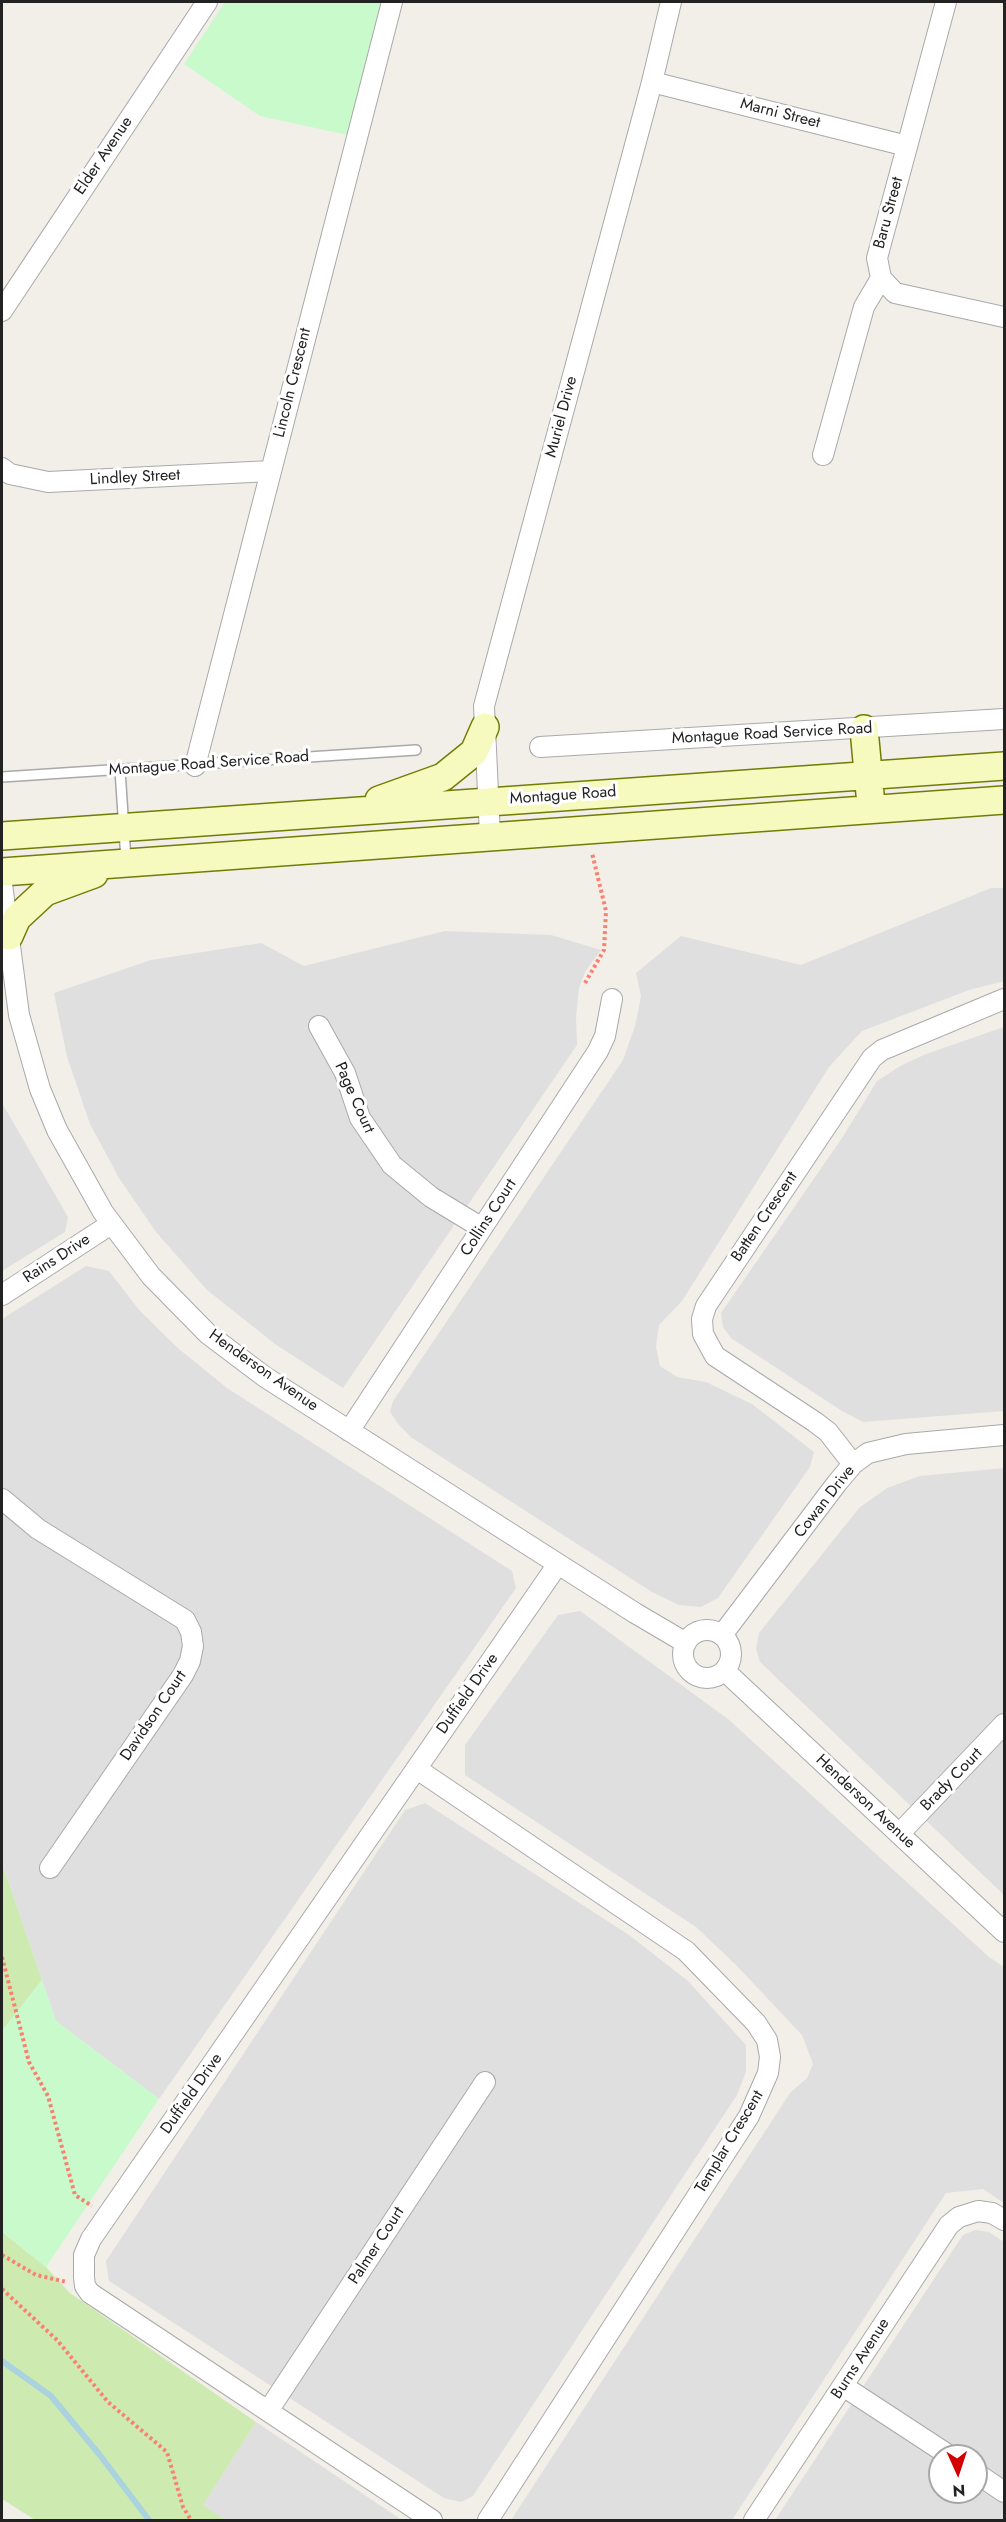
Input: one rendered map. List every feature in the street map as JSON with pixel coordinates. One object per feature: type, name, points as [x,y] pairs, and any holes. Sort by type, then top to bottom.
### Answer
[{"type":"main road","points":[[346,812],[443,777],[474,752],[485,727]]},
{"type":"main road","points":[[864,729],[872,810]]},
{"type":"main road","name":"Montague Road","points":[[2,836],[1005,766]]},
{"type":"main road","points":[[2,872],[1005,800]]},
{"type":"main road","points":[[9,936],[17,918],[45,892],[126,863]]},
{"type":"street","name":"Elder Avenue","points":[[2,311],[7,288],[207,2]]},
{"type":"street","name":"Lincoln Crescent","points":[[195,766],[392,2]]},
{"type":"street","name":"Muriel Drive","points":[[490,837],[484,706],[652,82],[671,2]]},
{"type":"street","name":"Baru Street","points":[[881,278],[877,258],[946,2]]},
{"type":"street","name":"Marni Street","points":[[652,82],[907,146]]},
{"type":"street","points":[[823,455],[864,307],[881,278],[895,293],[1005,318]]},
{"type":"street","name":"Lindley Street","points":[[2,468],[10,474],[48,483],[271,471]]},
{"type":"street","name":"Montague Road Service Road","points":[[540,747],[1005,719]]},
{"type":"street","name":"Henderson Avenue","points":[[2,884],[19,1015],[40,1089],[57,1130],[111,1224],[152,1276],[208,1334],[265,1377],[558,1564],[686,1642]]},
{"type":"street","name":"Collins Court","points":[[350,1431],[598,1051],[605,1036],[612,999]]},
{"type":"street","name":"Batten Crescent","points":[[853,1464],[828,1432],[715,1356],[703,1334],[702,1319],[706,1306],[872,1058],[882,1050],[1005,999]]},
{"type":"street","name":"Page Court","points":[[319,1026],[345,1073],[360,1118],[392,1165],[431,1197],[482,1228]]},
{"type":"street","name":"Rains Drive","points":[[2,1295],[111,1224]]},
{"type":"street","name":"Cowan Drive","points":[[722,1635],[853,1464],[868,1453],[887,1447],[1005,1435]]},
{"type":"street","name":"Davidson Court","points":[[2,1499],[38,1529],[185,1620],[191,1632],[193,1646],[190,1661],[183,1675],[50,1868]]},
{"type":"street","name":"Duffield Drive","points":[[86,2286],[84,2255],[108,2216],[558,1564]]},
{"type":"street","points":[[706,1630],[722,1635],[730,1646],[731,1653],[725,1671],[708,1679],[691,1672],[684,1664],[686,1642],[697,1632],[706,1630]]},
{"type":"street","name":"Henderson Avenue","points":[[725,1671],[1005,1932]]},
{"type":"street","name":"Brady Court","points":[[899,1834],[1005,1724]]},
{"type":"street","name":"Templar Crescent","points":[[417,1768],[686,1951],[756,2023],[767,2040],[770,2057],[768,2073],[749,2116],[488,2520]]},
{"type":"street","name":"Palmer Court","points":[[268,2411],[485,2082]]},
{"type":"street","name":"Burns Avenue","points":[[754,2520],[949,2225],[959,2217],[978,2211],[992,2213],[1005,2220]]},
{"type":"street","points":[[86,2286],[90,2293],[432,2520]]},
{"type":"street","points":[[843,2386],[932,2444]]},
{"type":"street","points":[[988,2481],[1005,2492]]},
{"type":"lane","name":"Montague Road Service Road","points":[[2,777],[416,750]]},
{"type":"lane","points":[[120,770],[126,863]]},
{"type":"path","points":[[585,983],[604,950],[606,911],[591,849]]},
{"type":"path","points":[[2,1957],[29,2062],[48,2096],[75,2195],[108,2216]]},
{"type":"path","points":[[2,2255],[36,2275],[86,2286]]},
{"type":"path","points":[[2,2289],[57,2340],[108,2402],[166,2452],[183,2507],[191,2520]]},
{"type":"shaded area","points":[[991,888],[1004,888],[1004,981],[969,990],[862,1031],[829,1067],[682,1301],[659,1325],[656,1347],[660,1366],[677,1377],[706,1382],[752,1404],[814,1452],[810,1467],[718,1598],[701,1607],[679,1605],[652,1592],[412,1438],[399,1425],[390,1412],[393,1401],[623,1060],[635,1026],[641,996],[636,973],[681,936],[801,965]]},
{"type":"shaded area","points":[[445,931],[551,935],[601,950],[585,972],[579,988],[576,1018],[577,1045],[343,1388],[275,1344],[207,1290],[156,1232],[119,1178],[90,1124],[67,1057],[54,993],[151,960],[261,943],[304,966]]},
{"type":"shaded area","points":[[1004,1027],[1004,1411],[863,1422],[842,1411],[731,1338],[723,1327],[721,1313],[842,1138],[877,1081],[902,1065],[926,1054]]},
{"type":"shaded area","points":[[2,1103],[68,1217],[65,1232],[2,1271]]},
{"type":"shaded area","points":[[86,1266],[109,1271],[140,1311],[179,1349],[227,1388],[512,1571],[516,1588],[159,2099],[56,2021],[2,1863],[2,1319]]},
{"type":"shaded area","points":[[1004,1468],[1004,1895],[760,1662],[756,1649],[759,1633],[859,1508],[887,1488],[920,1476]]},
{"type":"shaded area","points":[[580,1611],[728,1719],[989,1957],[1004,1967],[1004,2203],[983,2189],[946,2193],[732,2520],[511,2520],[790,2093],[807,2078],[813,2064],[802,2035],[736,1965],[696,1927],[465,1775],[465,1745],[558,1615]]},
{"type":"shaded area","points":[[425,1803],[629,1935],[688,1981],[746,2045],[746,2072],[737,2095],[473,2496],[461,2502],[444,2498],[109,2281],[106,2261],[405,1810]]},
{"type":"shaded area","points":[[975,2230],[989,2232],[1004,2242],[1004,2520],[775,2520],[963,2235]]},
{"type":"shaded area","points":[[256,2422],[402,2520],[225,2520],[202,2506]]},
{"type":"green space","points":[[225,2],[382,2],[348,135],[260,116],[184,64]]},
{"type":"green space","points":[[2,1863],[42,1980],[2,2031]]},
{"type":"green space","points":[[42,1980],[56,2021],[159,2099],[46,2267],[2,2232],[2,2031]]},
{"type":"green space","points":[[2,2232],[46,2267],[70,2293],[256,2422],[203,2505],[225,2520],[35,2520],[2,2499]]},
{"type":"waterway","points":[[2,2361],[51,2396],[149,2520]]}]
